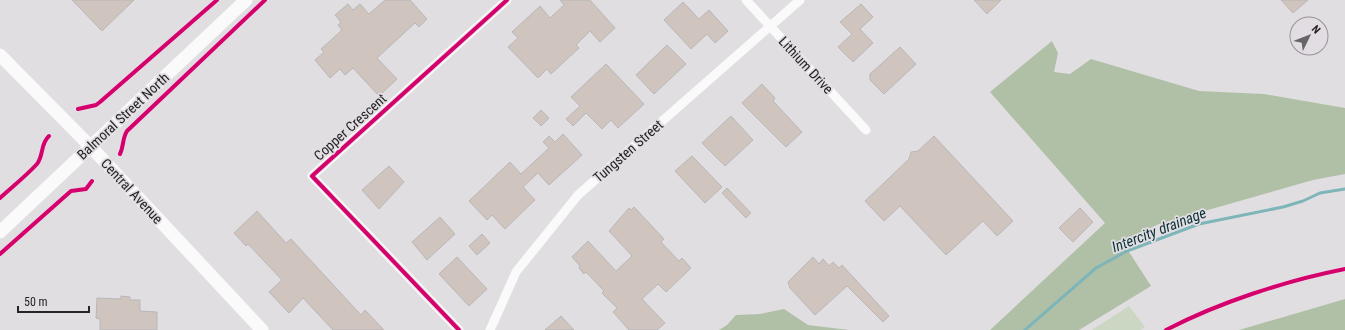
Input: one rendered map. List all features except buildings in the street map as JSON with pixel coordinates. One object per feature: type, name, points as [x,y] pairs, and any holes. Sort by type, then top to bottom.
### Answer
[{"type":"main road","name":"Balmoral Street North","points":[[0,232],[246,0]]},
{"type":"main road","name":"Central Avenue","points":[[0,55],[91,147],[262,330]]},
{"type":"street","name":"Copper Crescent","points":[[459,330],[312,176],[507,0]]},
{"type":"street","name":"Lithium Drive","points":[[746,0],[866,130]]},
{"type":"street","name":"Tungsten Street","points":[[490,330],[516,272],[578,195],[800,0]]},
{"type":"green space","points":[[1052,41],[1058,53],[1054,72],[1070,74],[1091,59],[1199,91],[1264,94],[1345,108],[1345,174],[1313,180],[1159,224],[1122,241],[1151,286],[1079,330],[990,330],[1105,223],[990,92]]},
{"type":"green space","points":[[1345,299],[1345,330],[1239,330]]},
{"type":"green space","points":[[1129,306],[1145,327],[1140,330],[1092,330]]},
{"type":"green space","points":[[784,309],[808,325],[849,330],[719,330],[727,325],[736,315],[760,314]]},
{"type":"waterway","name":"Intercity drainage","points":[[1025,330],[1096,268],[1127,251],[1199,224],[1283,207],[1303,201],[1320,193],[1345,189]]},
{"type":"cycle path","points":[[78,109],[96,105],[100,102],[217,0]]},
{"type":"cycle path","points":[[120,154],[127,131],[265,0]]},
{"type":"cycle path","points":[[459,330],[312,176],[507,0]]},
{"type":"cycle path","points":[[0,198],[37,164],[41,157],[44,142],[49,136]]},
{"type":"cycle path","points":[[0,254],[71,191],[86,189],[92,181]]},
{"type":"cycle path","points":[[1166,330],[1208,310],[1276,286],[1345,269]]}]
